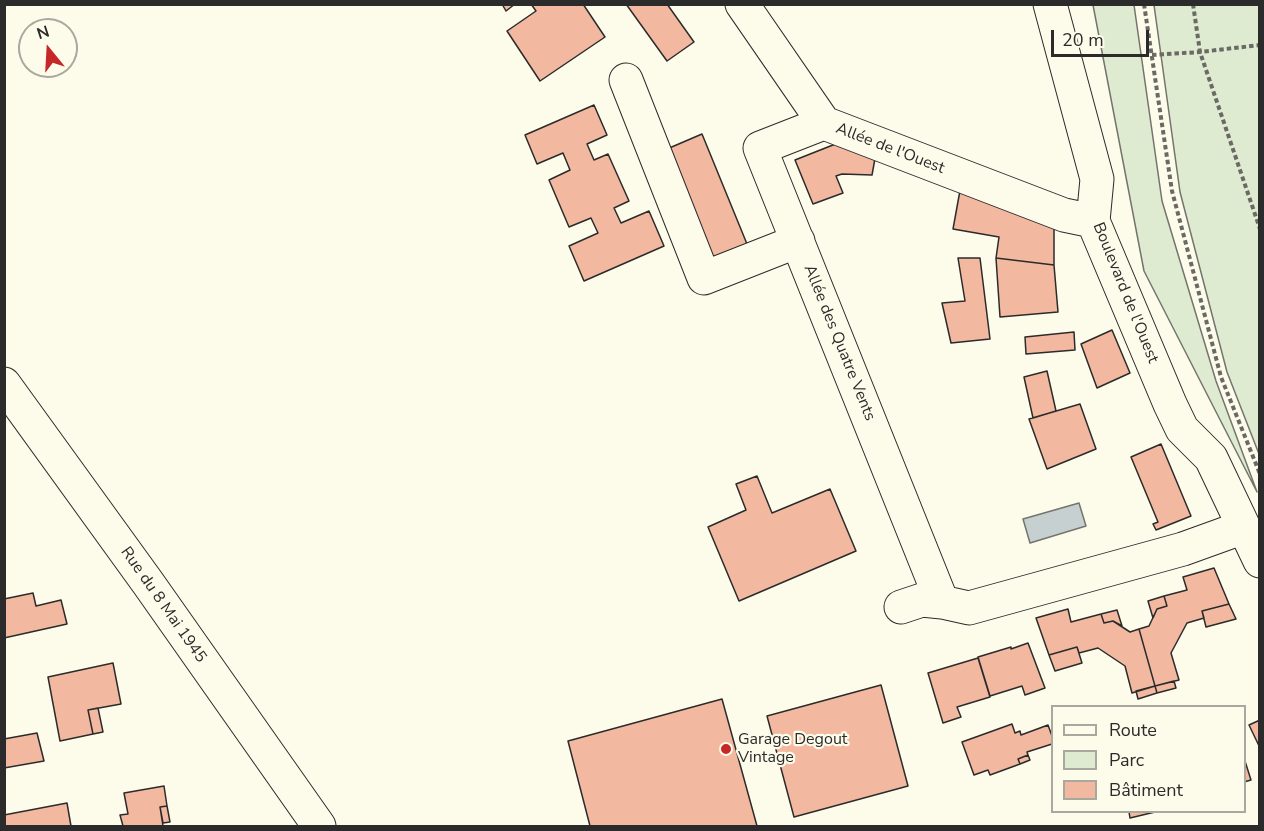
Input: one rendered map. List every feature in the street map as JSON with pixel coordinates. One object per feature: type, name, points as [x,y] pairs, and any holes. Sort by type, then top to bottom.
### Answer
[{"type":"street","name":"Allée de l'Ouest","points":[[742,4],[824,123],[1064,215],[1093,221]]},
{"type":"street","name":"Boulevard de l'Ouest","points":[[1050,4],[1097,179],[1093,221],[1182,429],[1211,458],[1260,561]]},
{"type":"street","points":[[626,80],[704,278],[798,241]]},
{"type":"street","name":"Allée des Quatre Vents","points":[[824,123],[760,148],[942,602]]},
{"type":"street","name":"Rue du 8 Mai 1945","points":[[4,384],[319,826]]},
{"type":"street","points":[[901,607],[922,600],[969,608],[1183,549],[1244,527]]},
{"type":"path","points":[[1144,4],[1172,191],[1221,377],[1260,474]]},
{"type":"path","points":[[1192,4],[1200,52],[1260,229]]},
{"type":"path","points":[[1152,55],[1260,45]]},
{"type":"green space","points":[[1093,5],[1134,5],[1162,201],[1216,381],[1257,492],[1144,271]]},
{"type":"green space","points":[[1154,5],[1259,5],[1259,454],[1227,372],[1180,192]]},
{"type":"shaded area","points":[[1079,503],[1086,526],[1030,543],[1023,519]]},
{"type":"building","points":[[502,4],[515,4],[506,11]]},
{"type":"building","points":[[531,4],[583,4],[605,37],[540,81],[507,31],[536,11]]},
{"type":"building","points":[[626,4],[667,4],[694,42],[667,61]]},
{"type":"building","points":[[594,105],[607,135],[587,144],[594,160],[608,154],[629,201],[614,208],[621,223],[649,211],[664,246],[584,281],[569,246],[598,233],[591,218],[569,227],[549,180],[570,170],[563,153],[537,164],[525,135]]},
{"type":"building","points":[[702,134],[747,244],[713,258],[667,149]]},
{"type":"building","points":[[843,141],[876,153],[872,175],[842,174],[836,176],[843,193],[813,204],[795,160]]},
{"type":"building","points":[[961,185],[1054,222],[1054,265],[996,258],[999,237],[953,229]]},
{"type":"building","points":[[958,258],[980,258],[990,339],[951,343],[942,303],[965,301]]},
{"type":"building","points":[[996,258],[1054,265],[1058,312],[1000,317]]},
{"type":"building","points":[[1112,330],[1130,373],[1097,388],[1081,344]]},
{"type":"building","points":[[1074,332],[1075,350],[1026,354],[1025,337]]},
{"type":"building","points":[[1047,371],[1056,411],[1033,418],[1024,377]]},
{"type":"building","points":[[1080,404],[1096,449],[1047,469],[1029,419]]},
{"type":"building","points":[[1161,444],[1191,516],[1156,530],[1153,524],[1158,522],[1131,457]]},
{"type":"building","points":[[757,476],[772,513],[830,489],[856,551],[739,601],[708,527],[746,510],[736,484]]},
{"type":"building","points":[[1214,568],[1229,604],[1202,611],[1204,618],[1187,623],[1171,653],[1179,680],[1155,686],[1139,629],[1149,626],[1157,609],[1167,606],[1164,596],[1187,590],[1183,577]]},
{"type":"building","points":[[33,593],[36,606],[61,600],[67,624],[4,638],[4,599]]},
{"type":"building","points":[[1164,596],[1167,606],[1157,609],[1153,618],[1148,601]]},
{"type":"building","points":[[1229,604],[1236,619],[1206,627],[1202,611]]},
{"type":"building","points":[[1068,609],[1071,622],[1101,614],[1104,623],[1113,621],[1130,632],[1139,629],[1155,686],[1132,693],[1125,666],[1098,648],[1079,653],[1077,647],[1049,655],[1036,618]]},
{"type":"building","points":[[1117,610],[1122,626],[1113,621],[1104,623],[1101,614]]},
{"type":"building","points":[[1028,643],[1045,688],[1025,695],[1022,686],[990,696],[978,657]]},
{"type":"building","points":[[1077,647],[1082,663],[1055,671],[1049,655]]},
{"type":"building","points":[[978,658],[990,697],[957,707],[961,717],[943,723],[928,673]]},
{"type":"building","points":[[113,663],[121,704],[88,710],[93,734],[60,741],[48,677]]},
{"type":"building","points":[[1174,681],[1176,688],[1157,693],[1155,686]]},
{"type":"building","points":[[881,685],[908,786],[794,817],[767,716]]},
{"type":"building","points":[[1155,686],[1157,693],[1138,699],[1136,691]]},
{"type":"building","points":[[722,699],[757,826],[590,826],[568,741]]},
{"type":"building","points":[[98,708],[103,732],[93,734],[88,710]]},
{"type":"building","points":[[1260,720],[1260,748],[1249,725]]},
{"type":"building","points":[[1012,724],[1015,733],[1020,731],[1021,735],[1048,725],[1051,733],[1051,744],[1027,752],[1028,755],[1018,759],[1020,764],[990,775],[988,770],[974,775],[962,742]]},
{"type":"building","points":[[37,733],[44,761],[4,768],[4,739]]},
{"type":"building","points":[[1028,755],[1030,760],[1020,764],[1018,759]]},
{"type":"building","points":[[1246,764],[1251,780],[1246,781]]},
{"type":"building","points":[[164,786],[167,806],[160,807],[163,826],[123,826],[120,815],[128,814],[124,793]]},
{"type":"building","points":[[67,803],[71,826],[4,826],[4,815]]},
{"type":"building","points":[[167,806],[170,822],[163,823],[160,807]]},
{"type":"building","points":[[1129,813],[1151,813],[1130,818]]},
{"type":"place","name":"Garage Degout Vintage","points":[[726,749]]}]
